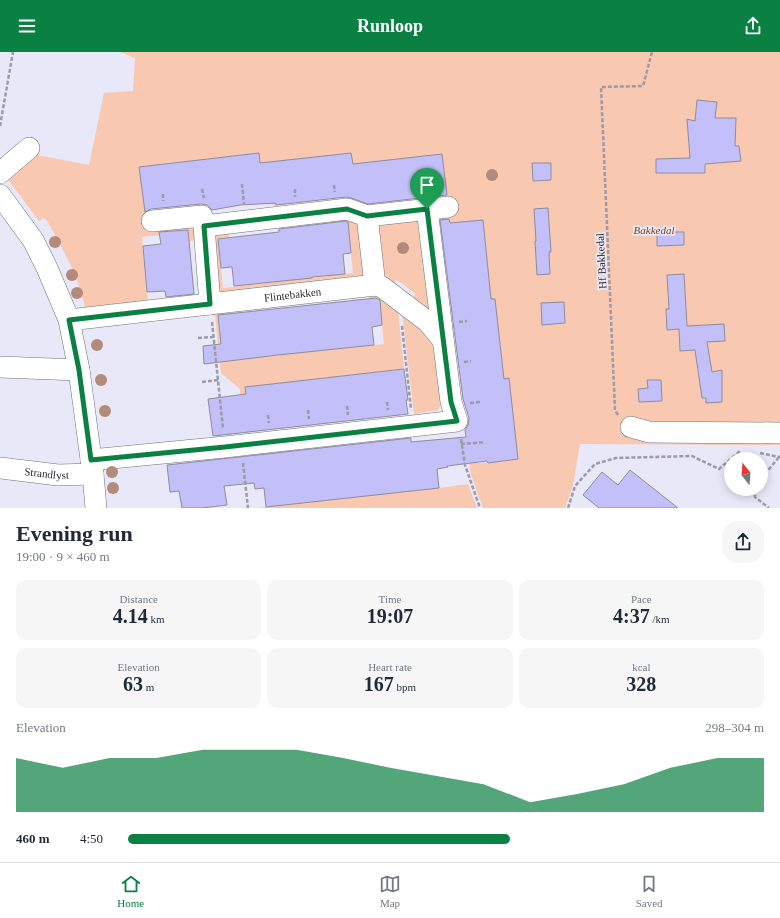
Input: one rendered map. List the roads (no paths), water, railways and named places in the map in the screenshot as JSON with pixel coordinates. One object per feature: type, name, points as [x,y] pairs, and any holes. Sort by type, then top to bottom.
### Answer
[{"type":"street","points":[[0,173],[29,148]]},
{"type":"street","points":[[0,195],[33,240],[47,268],[69,320],[79,370],[96,508]]},
{"type":"street","points":[[204,226],[347,209],[367,216],[448,207]]},
{"type":"street","points":[[427,209],[443,340]]},
{"type":"street","points":[[152,221],[202,216],[210,304]]},
{"type":"street","points":[[367,216],[375,285],[382,286],[428,322],[443,340]]},
{"type":"street","name":"Flintebakken","points":[[69,320],[375,285]]},
{"type":"street","name":"Strandlyst","points":[[0,468],[58,475],[137,455],[457,421],[451,402],[443,340]]},
{"type":"street","points":[[0,367],[79,370]]},
{"type":"street","points":[[631,427],[649,432],[780,433]]},
{"type":"park label","name":"Bakkedal","points":[[654,230]]}]
